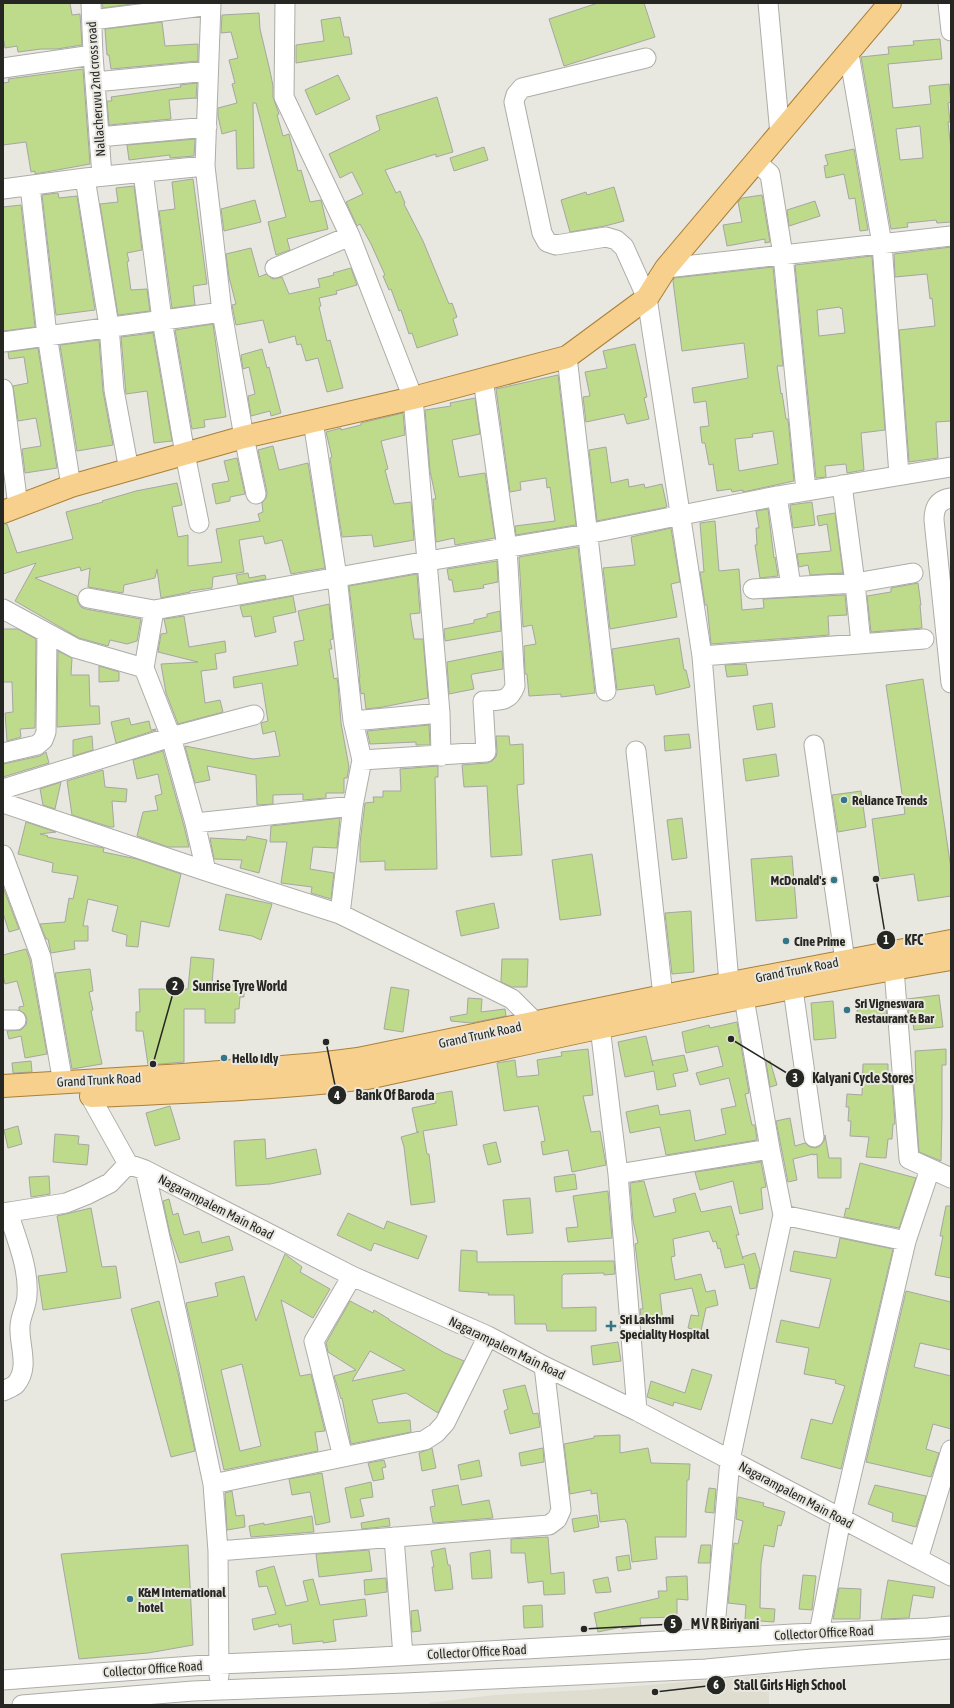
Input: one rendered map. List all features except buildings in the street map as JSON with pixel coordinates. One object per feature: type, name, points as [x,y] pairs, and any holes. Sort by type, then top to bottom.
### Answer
[{"type":"main road","points":[[10,509],[70,486],[244,437],[413,398],[567,357],[647,298],[666,268],[849,54],[880,8]]},
{"type":"main road","name":"Grand Trunk Road","points":[[3,1099],[246,1089],[351,1080],[375,1076],[538,1032],[663,996],[951,941]]},
{"type":"main road","name":"Grand Trunk Road","points":[[3,1086],[183,1075],[318,1064],[538,1032],[600,1027],[951,959]]},
{"type":"street","points":[[285,3],[284,96],[350,236],[413,398],[440,713],[441,756]]},
{"type":"street","points":[[768,3],[780,134]]},
{"type":"street","points":[[948,3],[951,31]]},
{"type":"street","points":[[91,11],[211,4],[205,166],[222,312],[244,437],[256,494]]},
{"type":"street","name":"Nallacheruvu 2nd cross road","points":[[91,11],[99,137],[93,177],[109,326],[114,390],[129,470]]},
{"type":"street","points":[[849,54],[882,244],[899,476]]},
{"type":"street","points":[[3,68],[93,55]]},
{"type":"street","points":[[646,58],[522,88],[516,95],[514,102],[542,233],[547,242],[556,245],[606,237],[616,240],[624,247],[647,298],[702,656],[729,983]]},
{"type":"street","points":[[95,82],[208,71]]},
{"type":"street","points":[[99,137],[207,127]]},
{"type":"street","points":[[756,162],[770,174],[783,255],[806,491]]},
{"type":"street","points":[[3,189],[93,177],[205,166]]},
{"type":"street","points":[[143,172],[162,320],[185,454],[199,523]]},
{"type":"street","points":[[30,186],[47,335],[70,486]]},
{"type":"street","points":[[275,268],[350,236]]},
{"type":"street","points":[[666,268],[951,236]]},
{"type":"street","points":[[3,342],[109,326],[222,312]]},
{"type":"street","points":[[567,357],[606,691]]},
{"type":"street","points":[[362,760],[486,752],[483,701],[506,699],[512,694],[515,686],[507,548],[483,379]]},
{"type":"street","points":[[3,389],[10,509]]},
{"type":"street","points":[[313,421],[337,577],[352,721],[362,760],[354,806],[340,914]]},
{"type":"street","points":[[88,598],[154,610],[587,534],[777,496],[951,467]]},
{"type":"street","points":[[842,485],[862,644]]},
{"type":"street","points":[[777,496],[791,586]]},
{"type":"street","points":[[951,498],[940,502],[934,510],[951,683]]},
{"type":"street","points":[[753,589],[855,584],[914,573]]},
{"type":"street","points":[[3,609],[75,648],[144,668]]},
{"type":"street","points":[[154,610],[144,668],[171,736],[195,822],[206,871]]},
{"type":"street","points":[[3,753],[37,745],[43,740],[46,732],[47,633]]},
{"type":"street","points":[[702,656],[924,638]]},
{"type":"street","points":[[352,721],[440,713]]},
{"type":"street","points":[[3,789],[171,736],[254,715]]},
{"type":"street","points":[[814,745],[846,961]]},
{"type":"street","points":[[636,751],[663,996]]},
{"type":"street","points":[[3,803],[340,914],[512,999],[538,1032]]},
{"type":"street","points":[[195,822],[354,806]]},
{"type":"street","points":[[3,855],[41,957],[63,1083]]},
{"type":"street","points":[[894,969],[909,1159],[951,1178]]},
{"type":"street","points":[[793,989],[814,1137]]},
{"type":"street","points":[[714,1638],[730,1460],[783,1215],[744,998]]},
{"type":"street","points":[[600,1027],[618,1174],[637,1411]]},
{"type":"street","points":[[90,1096],[136,1167],[180,1328],[213,1484],[218,1552],[218,1690]]},
{"type":"street","points":[[618,1174],[770,1149]]},
{"type":"street","points":[[3,1391],[16,1384],[22,1371],[23,1357],[20,1338],[20,1325],[27,1296],[27,1277],[22,1257],[5,1212],[66,1203],[110,1182],[136,1167]]},
{"type":"street","name":"Nagarampalem Main Road","points":[[136,1167],[352,1276],[488,1336],[544,1366],[637,1411],[951,1576]]},
{"type":"street","points":[[819,1633],[841,1519],[906,1241],[930,1168]]},
{"type":"street","points":[[783,1215],[906,1241]]},
{"type":"street","points":[[343,1457],[314,1341],[352,1276]]},
{"type":"street","points":[[213,1484],[425,1440],[436,1433],[445,1423],[488,1336]]},
{"type":"street","points":[[218,1552],[549,1524],[557,1519],[561,1510],[544,1366]]},
{"type":"street","points":[[918,1559],[951,1450]]},
{"type":"street","points":[[394,1537],[403,1656]]},
{"type":"street","name":"Collector Office Road","points":[[3,1680],[219,1664],[403,1656],[951,1626]]},
{"type":"street","name":"Collector Office Road","points":[[22,1705],[195,1698],[218,1690],[412,1683],[706,1669],[812,1659],[951,1649]]},
{"type":"shaded area","points":[[769,1675],[769,1705],[430,1705],[429,1703],[494,1695],[587,1690]]},
{"type":"place","name":"Reliance Trends","points":[[844,800]]},
{"type":"place","name":"KFC","points":[[876,879]]},
{"type":"place","name":"McDonald's","points":[[834,880]]},
{"type":"place","name":"Cine Prime","points":[[786,941]]},
{"type":"place","name":"Sri Vigneswara Restaurant & Bar","points":[[847,1010]]},
{"type":"place","name":"Kalyani Cycle Stores","points":[[731,1039]]},
{"type":"place","name":"Bank Of Baroda","points":[[326,1042]]},
{"type":"place","name":"Hello Idly","points":[[224,1058]]},
{"type":"place","name":"Sunrise Tyre World","points":[[153,1064]]},
{"type":"place","name":"Sri Lakshmi Speciality Hospital","points":[[611,1326]]},
{"type":"place","name":"K&M International hotel","points":[[130,1599]]},
{"type":"place","name":"M V R Biriyani","points":[[584,1629]]},
{"type":"place","name":"Stall Girls High School","points":[[655,1692]]}]
